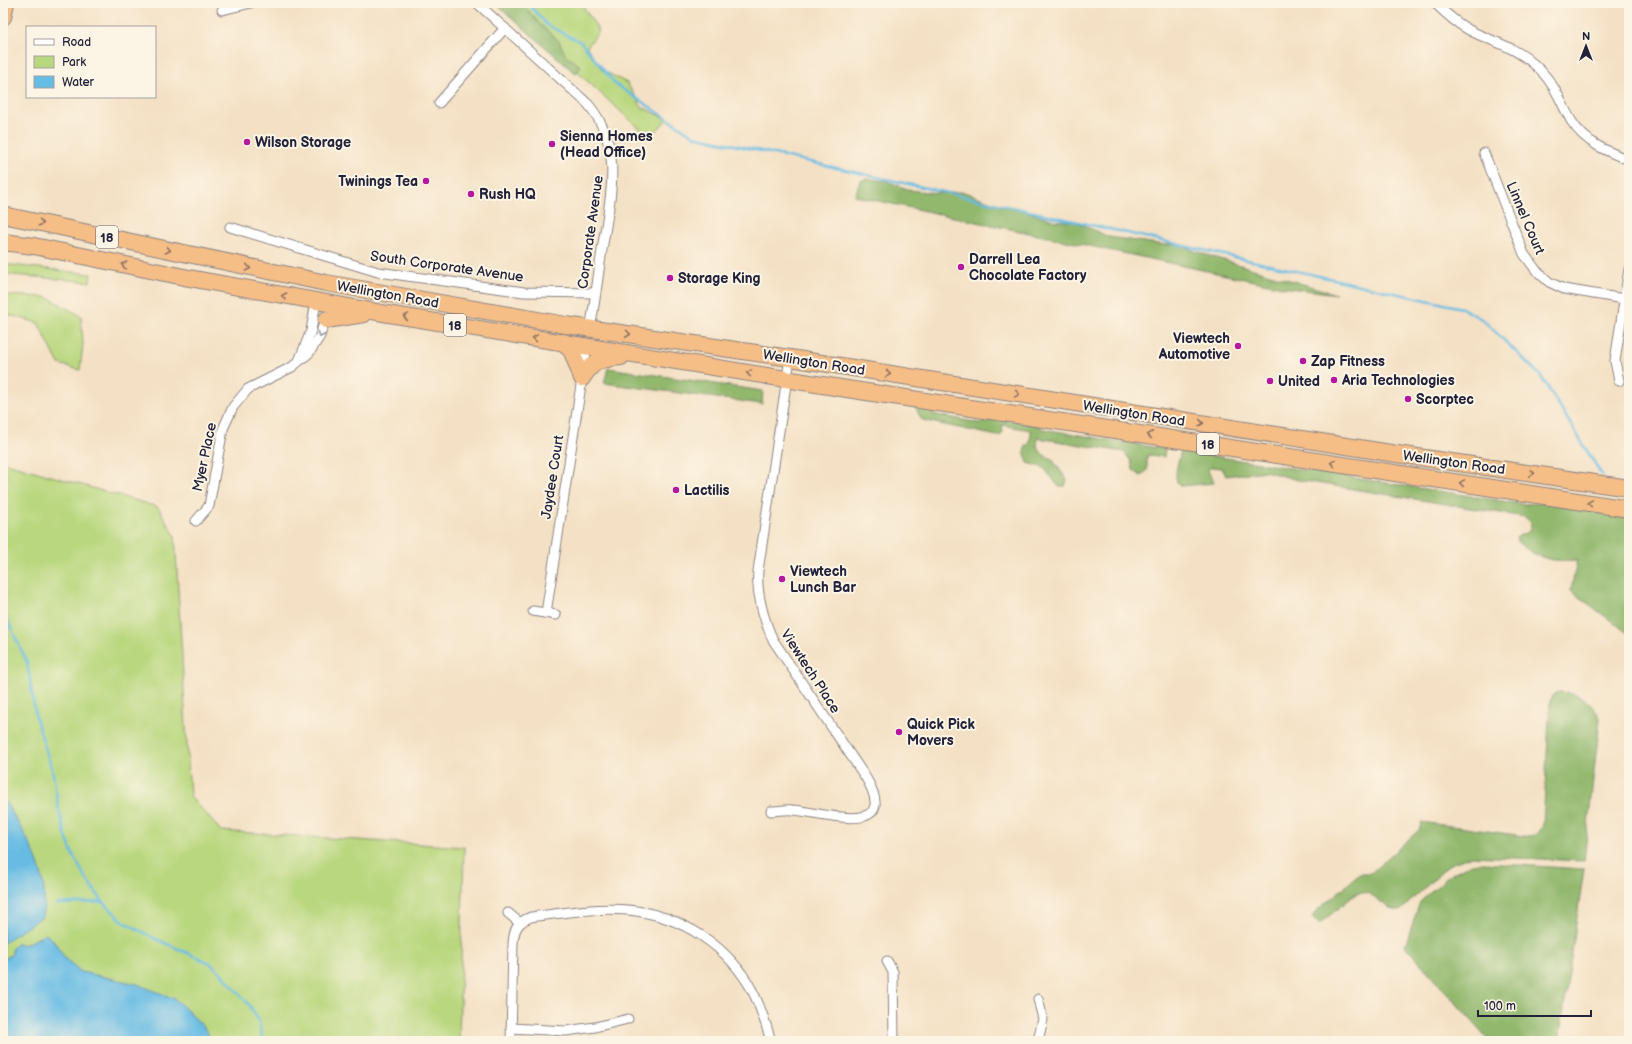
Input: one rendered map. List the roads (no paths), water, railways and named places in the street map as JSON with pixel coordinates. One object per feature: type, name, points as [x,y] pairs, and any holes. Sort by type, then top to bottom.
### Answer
[{"type":"highway","points":[[3,17],[6,3]]},
{"type":"highway","name":"Wellington Road","points":[[3,215],[326,283],[590,329],[790,358],[1177,420],[1629,488]]},
{"type":"highway","name":"Wellington Road","points":[[3,242],[34,246],[189,278],[388,314],[639,355],[1629,509]]},
{"type":"highway","points":[[3,250],[34,246]]},
{"type":"highway","points":[[323,303],[326,283]]},
{"type":"highway","points":[[326,320],[367,314],[388,314]]},
{"type":"highway","points":[[587,346],[590,329]]},
{"type":"highway","points":[[564,342],[572,352],[582,378]]},
{"type":"highway","points":[[582,378],[590,366],[598,361],[608,358],[639,355]]},
{"type":"highway","points":[[1174,439],[1177,420]]},
{"type":"highway","points":[[1224,427],[1226,447]]},
{"type":"street","points":[[222,10],[251,3]]},
{"type":"street","name":"Corporate Avenue","points":[[477,3],[588,104],[597,114],[607,134],[612,157],[612,183],[590,329]]},
{"type":"street","points":[[1435,3],[1453,20],[1466,28],[1509,47],[1527,58],[1551,83],[1569,118],[1579,131],[1593,144],[1629,160]]},
{"type":"street","points":[[439,103],[505,28]]},
{"type":"street","name":"Linnel Court","points":[[1484,153],[1524,254],[1536,270],[1549,282],[1564,289],[1624,298]]},
{"type":"street","points":[[1619,156],[1629,156]]},
{"type":"street","name":"South Corporate Avenue","points":[[230,227],[378,272],[524,292],[596,293]]},
{"type":"street","points":[[1619,382],[1615,361],[1629,269]]},
{"type":"street","points":[[299,361],[311,331],[315,307],[323,303],[327,309],[326,320]]},
{"type":"street","name":"Myer Place","points":[[196,521],[209,506],[223,429],[233,407],[248,390],[292,367],[310,353],[316,344],[326,320]]},
{"type":"street","name":"Jaydee Court","points":[[546,613],[587,346]]},
{"type":"street","name":"Viewtech Place","points":[[771,812],[790,809],[855,818],[869,815],[875,807],[873,792],[866,778],[773,640],[759,593],[757,582],[758,571],[790,358]]},
{"type":"street","points":[[533,611],[556,615]]},
{"type":"street","points":[[511,1041],[514,930],[526,919],[536,916],[605,910],[654,914],[678,922],[707,939],[738,969],[762,1012],[771,1041]]},
{"type":"street","points":[[508,913],[520,923]]},
{"type":"street","points":[[887,961],[893,972],[894,1041]]},
{"type":"street","points":[[1038,999],[1043,1019],[1038,1041]]},
{"type":"street","points":[[511,1028],[566,1030],[595,1027],[628,1018]]},
{"type":"water","points":[[3,798],[20,825],[34,854],[44,885],[44,901],[42,917],[3,943]]},
{"type":"water","points":[[46,934],[53,940],[65,958],[81,972],[137,984],[175,999],[203,1026],[212,1041],[3,1041],[3,960],[12,954],[12,948],[18,943],[24,945]]},
{"type":"waterway","points":[[528,3],[547,25],[581,42],[615,84],[694,136],[1462,308],[1483,320],[1540,375],[1602,475]]},
{"type":"waterway","points":[[3,611],[27,662],[36,718],[53,773],[59,811],[66,837],[73,855],[85,877],[103,902],[124,922],[156,939],[210,963],[222,974],[250,1006],[259,1021],[263,1041]]},
{"type":"waterway","points":[[56,904],[103,902]]},
{"type":"place","name":"Wilson Storage","points":[[247,142]]},
{"type":"place","name":"Sienna Homes (Head Office)","points":[[552,144]]},
{"type":"place","name":"Twinings Tea","points":[[426,181]]},
{"type":"place","name":"Rush HQ","points":[[471,194]]},
{"type":"place","name":"Darrell Lea Chocolate Factory","points":[[961,267]]},
{"type":"place","name":"Storage King","points":[[670,278]]},
{"type":"place","name":"Viewtech Automotive","points":[[1238,346]]},
{"type":"place","name":"Zap Fitness","points":[[1303,361]]},
{"type":"place","name":"Aria Technologies","points":[[1334,380]]},
{"type":"place","name":"United","points":[[1270,381]]},
{"type":"place","name":"Scorptec","points":[[1408,399]]},
{"type":"place","name":"Lactilis","points":[[676,490]]},
{"type":"place","name":"Viewtech Lunch Bar","points":[[782,579]]},
{"type":"place","name":"Quick Pick Movers","points":[[899,732]]}]
